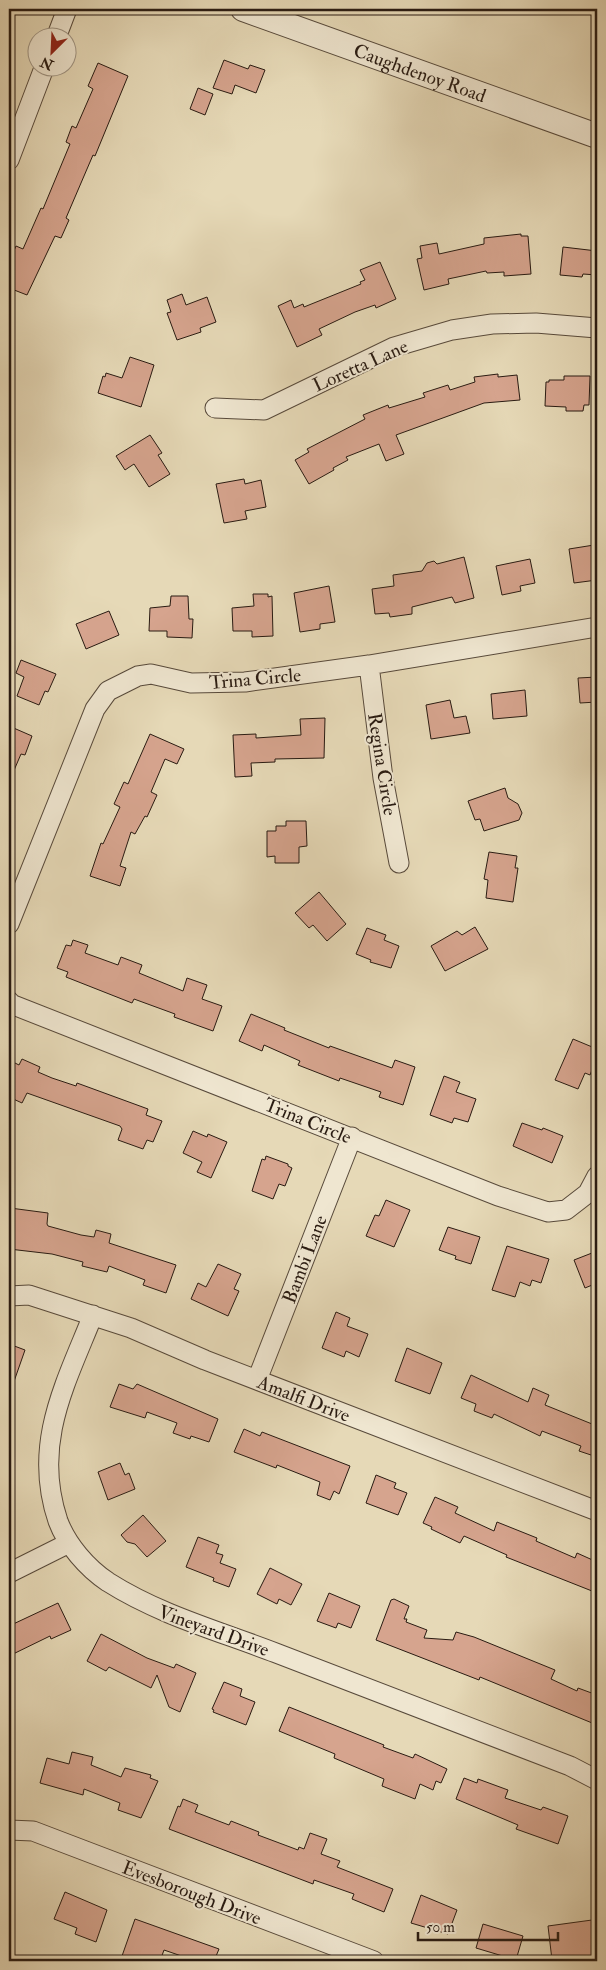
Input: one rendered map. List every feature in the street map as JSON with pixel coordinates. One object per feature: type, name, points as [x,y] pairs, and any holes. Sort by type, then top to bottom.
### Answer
[{"type":"street","points":[[60,28],[67,9]]},
{"type":"street","name":"Caughdenoy Road","points":[[243,9],[597,136]]},
{"type":"street","points":[[9,160],[40,78]]},
{"type":"street","name":"Loretta Lane","points":[[215,408],[264,410],[394,347],[452,330],[492,324],[536,323],[597,328]]},
{"type":"street","name":"Trina Circle","points":[[9,924],[95,709],[108,690],[138,676],[151,674],[190,682],[244,682],[369,665],[597,627]]},
{"type":"street","name":"Regina Circle","points":[[369,665],[384,778],[400,863]]},
{"type":"street","name":"Trina Circle","points":[[9,1001],[11,1004],[85,1035],[352,1137],[498,1196],[548,1212],[566,1210],[588,1194],[597,1176]]},
{"type":"street","name":"Bambi Lane","points":[[257,1380],[352,1137]]},
{"type":"street","name":"Amalfi Drive","points":[[9,1296],[29,1295],[93,1315],[597,1510]]},
{"type":"street","name":"Vineyard Drive","points":[[93,1315],[58,1402],[49,1443],[48,1483],[59,1522],[69,1544],[83,1560],[106,1581],[154,1608],[275,1652],[570,1766],[597,1780]]},
{"type":"street","points":[[9,1573],[69,1544]]},
{"type":"street","name":"Evesborough Drive","points":[[9,1830],[33,1831],[374,1961]]},
{"type":"building","points":[[224,60],[248,69],[250,65],[265,70],[256,93],[235,85],[232,94],[213,88]]},
{"type":"building","points":[[98,63],[128,76],[95,156],[93,155],[66,218],[69,220],[61,238],[55,236],[27,295],[9,288],[9,262],[16,246],[23,249],[41,208],[43,209],[70,144],[66,142],[72,126],[76,128],[93,89],[88,86]]},
{"type":"building","points":[[198,88],[213,94],[205,115],[190,109]]},
{"type":"building","points":[[521,234],[521,236],[528,236],[531,274],[504,276],[504,272],[487,273],[486,271],[448,279],[449,284],[424,290],[417,259],[422,258],[420,246],[437,243],[439,254],[484,244],[484,238]]},
{"type":"building","points":[[563,247],[597,251],[597,275],[583,274],[582,277],[560,275]]},
{"type":"building","points":[[380,262],[396,299],[376,308],[375,305],[355,312],[319,329],[322,335],[297,347],[278,306],[291,300],[294,308],[303,304],[304,307],[361,284],[360,282],[365,280],[360,270]]},
{"type":"building","points":[[182,294],[186,305],[207,297],[216,322],[200,328],[201,332],[177,340],[167,313],[171,312],[167,300]]},
{"type":"building","points":[[130,357],[154,365],[141,407],[98,393],[103,376],[105,377],[106,373],[122,378]]},
{"type":"building","points":[[498,374],[498,377],[517,375],[520,400],[484,403],[396,435],[404,454],[386,461],[379,444],[346,457],[348,460],[309,484],[295,460],[309,452],[307,449],[365,419],[363,415],[388,405],[389,408],[425,397],[423,393],[448,385],[450,390],[475,382],[474,377]]},
{"type":"building","points":[[564,376],[590,376],[589,405],[584,405],[583,411],[566,411],[566,407],[545,406],[546,382],[549,382],[549,380],[564,380]]},
{"type":"building","points":[[150,435],[162,453],[158,455],[170,474],[149,487],[134,464],[125,470],[116,456]]},
{"type":"building","points":[[244,479],[245,484],[261,480],[266,507],[245,511],[247,519],[224,523],[216,484]]},
{"type":"building","points":[[594,545],[597,562],[597,580],[574,583],[569,549]]},
{"type":"building","points":[[464,557],[474,598],[455,603],[452,597],[412,607],[412,614],[390,617],[389,613],[375,614],[372,589],[394,586],[393,575],[422,571],[427,563],[434,561],[437,564]]},
{"type":"building","points":[[530,559],[535,583],[520,586],[521,591],[502,595],[496,566]]},
{"type":"building","points":[[329,586],[335,622],[320,624],[320,629],[300,632],[294,593]]},
{"type":"building","points":[[253,594],[268,594],[268,597],[272,596],[273,636],[252,637],[252,631],[233,631],[232,608],[254,606]]},
{"type":"building","points":[[171,596],[188,596],[189,619],[193,619],[192,638],[167,637],[167,631],[149,631],[150,608],[170,606]]},
{"type":"building","points":[[109,611],[119,635],[86,649],[76,624]]},
{"type":"building","points":[[21,660],[56,674],[48,692],[45,691],[39,705],[17,696],[24,677],[16,673]]},
{"type":"building","points":[[597,677],[597,702],[580,703],[578,678]]},
{"type":"building","points":[[525,690],[527,716],[493,719],[491,694]]},
{"type":"building","points":[[450,700],[454,718],[466,716],[470,733],[431,739],[426,705]]},
{"type":"building","points":[[325,718],[324,758],[275,759],[275,762],[251,763],[252,776],[235,777],[233,735],[256,734],[256,738],[301,735],[300,719]]},
{"type":"building","points":[[9,726],[32,736],[25,755],[21,754],[9,782]]},
{"type":"building","points":[[150,734],[184,749],[177,764],[165,759],[151,792],[157,795],[147,817],[145,816],[135,834],[131,832],[120,866],[126,868],[120,886],[90,876],[101,843],[103,844],[120,807],[114,804],[124,782],[128,784]]},
{"type":"building","points":[[505,788],[508,798],[518,804],[522,813],[519,820],[484,831],[480,819],[475,820],[468,801]]},
{"type":"building","points":[[286,821],[306,821],[307,846],[299,847],[299,863],[275,863],[275,856],[267,857],[267,831],[276,831],[276,826],[286,826]]},
{"type":"building","points":[[489,852],[517,856],[515,868],[518,868],[513,902],[486,898],[488,880],[484,879]]},
{"type":"building","points":[[319,892],[346,924],[327,941],[313,925],[309,928],[295,913]]},
{"type":"building","points":[[475,927],[488,949],[445,971],[431,946],[457,931],[462,935]]},
{"type":"building","points":[[367,928],[386,935],[384,940],[399,946],[391,968],[370,962],[371,960],[356,954]]},
{"type":"building","points":[[73,940],[88,945],[85,953],[118,965],[121,957],[142,965],[139,973],[183,991],[187,978],[207,985],[202,999],[222,1006],[213,1031],[174,1017],[175,1014],[134,999],[132,1003],[66,977],[68,972],[57,968],[66,945],[71,946]]},
{"type":"building","points":[[251,1014],[329,1048],[330,1046],[392,1068],[395,1060],[415,1067],[403,1105],[379,1097],[381,1092],[340,1078],[339,1081],[298,1065],[300,1061],[264,1045],[262,1051],[239,1041]]},
{"type":"building","points":[[573,1039],[597,1049],[597,1057],[590,1075],[585,1073],[578,1089],[555,1080]]},
{"type":"building","points":[[22,1059],[40,1067],[38,1072],[52,1078],[76,1086],[77,1083],[148,1109],[146,1115],[162,1121],[153,1142],[147,1140],[143,1149],[118,1140],[122,1129],[120,1126],[27,1093],[22,1103],[9,1097],[9,1060],[19,1065]]},
{"type":"building","points":[[444,1076],[460,1082],[456,1092],[476,1099],[468,1122],[454,1118],[452,1123],[430,1115]]},
{"type":"building","points":[[522,1123],[542,1130],[543,1128],[563,1136],[552,1163],[513,1146]]},
{"type":"building","points":[[193,1131],[207,1137],[208,1134],[227,1142],[211,1178],[197,1172],[202,1162],[183,1153]]},
{"type":"building","points":[[266,1156],[288,1164],[292,1168],[285,1186],[279,1184],[273,1199],[252,1191],[262,1159],[265,1160]]},
{"type":"building","points":[[386,1200],[410,1210],[394,1247],[366,1236],[375,1215],[379,1216]]},
{"type":"building","points":[[10,1208],[48,1213],[48,1226],[81,1235],[94,1237],[96,1230],[111,1234],[109,1243],[176,1265],[166,1293],[143,1285],[145,1280],[109,1266],[107,1272],[82,1266],[83,1262],[52,1254],[9,1249]]},
{"type":"building","points":[[448,1227],[480,1237],[471,1264],[455,1259],[456,1256],[439,1250]]},
{"type":"building","points":[[507,1246],[549,1259],[541,1283],[532,1280],[530,1286],[520,1282],[515,1297],[492,1290]]},
{"type":"building","points":[[592,1253],[594,1257],[597,1255],[597,1283],[585,1288],[574,1260]]},
{"type":"building","points":[[218,1264],[241,1274],[234,1289],[239,1291],[228,1316],[191,1299],[198,1283],[206,1287]]},
{"type":"building","points":[[336,1312],[350,1318],[347,1326],[368,1334],[359,1357],[346,1351],[344,1357],[322,1348]]},
{"type":"building","points":[[9,1344],[25,1350],[11,1390],[9,1389]]},
{"type":"building","points":[[407,1348],[442,1363],[430,1394],[395,1381]]},
{"type":"building","points":[[471,1375],[528,1402],[533,1388],[549,1395],[545,1405],[597,1426],[597,1457],[579,1451],[581,1446],[542,1431],[540,1436],[494,1414],[492,1418],[474,1411],[476,1404],[461,1398]]},
{"type":"building","points":[[119,1384],[133,1389],[137,1384],[218,1419],[209,1442],[191,1436],[190,1439],[173,1433],[177,1423],[147,1412],[145,1418],[110,1407]]},
{"type":"building","points":[[244,1429],[260,1436],[262,1432],[350,1466],[339,1494],[334,1491],[330,1500],[317,1495],[320,1482],[277,1465],[276,1468],[234,1452]]},
{"type":"building","points":[[120,1463],[125,1475],[129,1473],[135,1489],[108,1500],[98,1472]]},
{"type":"building","points":[[376,1475],[396,1483],[394,1488],[407,1493],[398,1515],[366,1503]]},
{"type":"building","points":[[435,1497],[458,1507],[455,1513],[494,1531],[497,1522],[537,1538],[536,1541],[575,1558],[577,1553],[597,1562],[597,1577],[592,1591],[506,1557],[507,1555],[464,1536],[460,1543],[431,1529],[432,1527],[423,1523]]},
{"type":"building","points":[[143,1515],[166,1541],[147,1557],[135,1544],[127,1542],[121,1535]]},
{"type":"building","points":[[198,1537],[219,1545],[216,1553],[223,1555],[220,1563],[236,1569],[229,1587],[213,1581],[214,1578],[186,1567]]},
{"type":"building","points":[[270,1568],[302,1584],[291,1605],[279,1599],[277,1604],[257,1594]]},
{"type":"building","points":[[329,1593],[360,1606],[351,1628],[338,1623],[336,1628],[317,1621]]},
{"type":"building","points":[[394,1599],[409,1606],[404,1619],[407,1619],[406,1622],[427,1630],[424,1638],[453,1640],[456,1632],[474,1637],[555,1670],[551,1679],[577,1691],[578,1688],[597,1695],[597,1725],[480,1677],[479,1680],[376,1640],[391,1600]]},
{"type":"building","points":[[58,1603],[71,1630],[51,1639],[50,1636],[9,1656],[9,1626]]},
{"type":"building","points":[[101,1634],[147,1658],[174,1668],[176,1664],[196,1673],[180,1712],[169,1707],[157,1675],[151,1688],[109,1667],[106,1671],[87,1661]]},
{"type":"building","points":[[224,1682],[242,1689],[240,1696],[255,1702],[246,1725],[213,1712],[214,1710],[212,1709]]},
{"type":"building","points":[[289,1707],[384,1745],[383,1747],[413,1758],[415,1754],[447,1769],[441,1783],[436,1781],[433,1790],[420,1784],[415,1799],[382,1786],[384,1779],[334,1758],[335,1754],[279,1731]]},
{"type":"building","points":[[72,1752],[93,1757],[91,1765],[121,1777],[125,1768],[151,1775],[150,1778],[158,1781],[141,1818],[118,1810],[120,1803],[84,1789],[83,1795],[40,1783],[47,1758],[69,1764]]},
{"type":"building","points":[[464,1778],[477,1783],[478,1779],[508,1790],[505,1798],[541,1810],[543,1807],[568,1816],[558,1844],[516,1829],[518,1825],[456,1799]]},
{"type":"building","points":[[183,1799],[198,1805],[195,1812],[229,1825],[231,1821],[259,1832],[258,1835],[298,1850],[299,1847],[304,1849],[310,1833],[327,1839],[321,1854],[340,1861],[337,1867],[393,1889],[384,1912],[352,1899],[354,1894],[314,1880],[313,1884],[169,1829],[178,1806],[180,1807]]},
{"type":"building","points":[[65,1892],[107,1910],[96,1942],[75,1934],[77,1928],[54,1919]]},
{"type":"building","points":[[421,1895],[457,1910],[448,1934],[411,1923]]},
{"type":"building","points":[[135,1919],[219,1949],[214,1961],[196,1961],[164,1950],[160,1961],[136,1961],[122,1956]]},
{"type":"building","points":[[592,1920],[594,1932],[597,1931],[597,1957],[583,1958],[584,1961],[569,1961],[568,1957],[552,1960],[548,1926]]},
{"type":"building","points":[[483,1924],[523,1936],[516,1960],[476,1948]]}]
